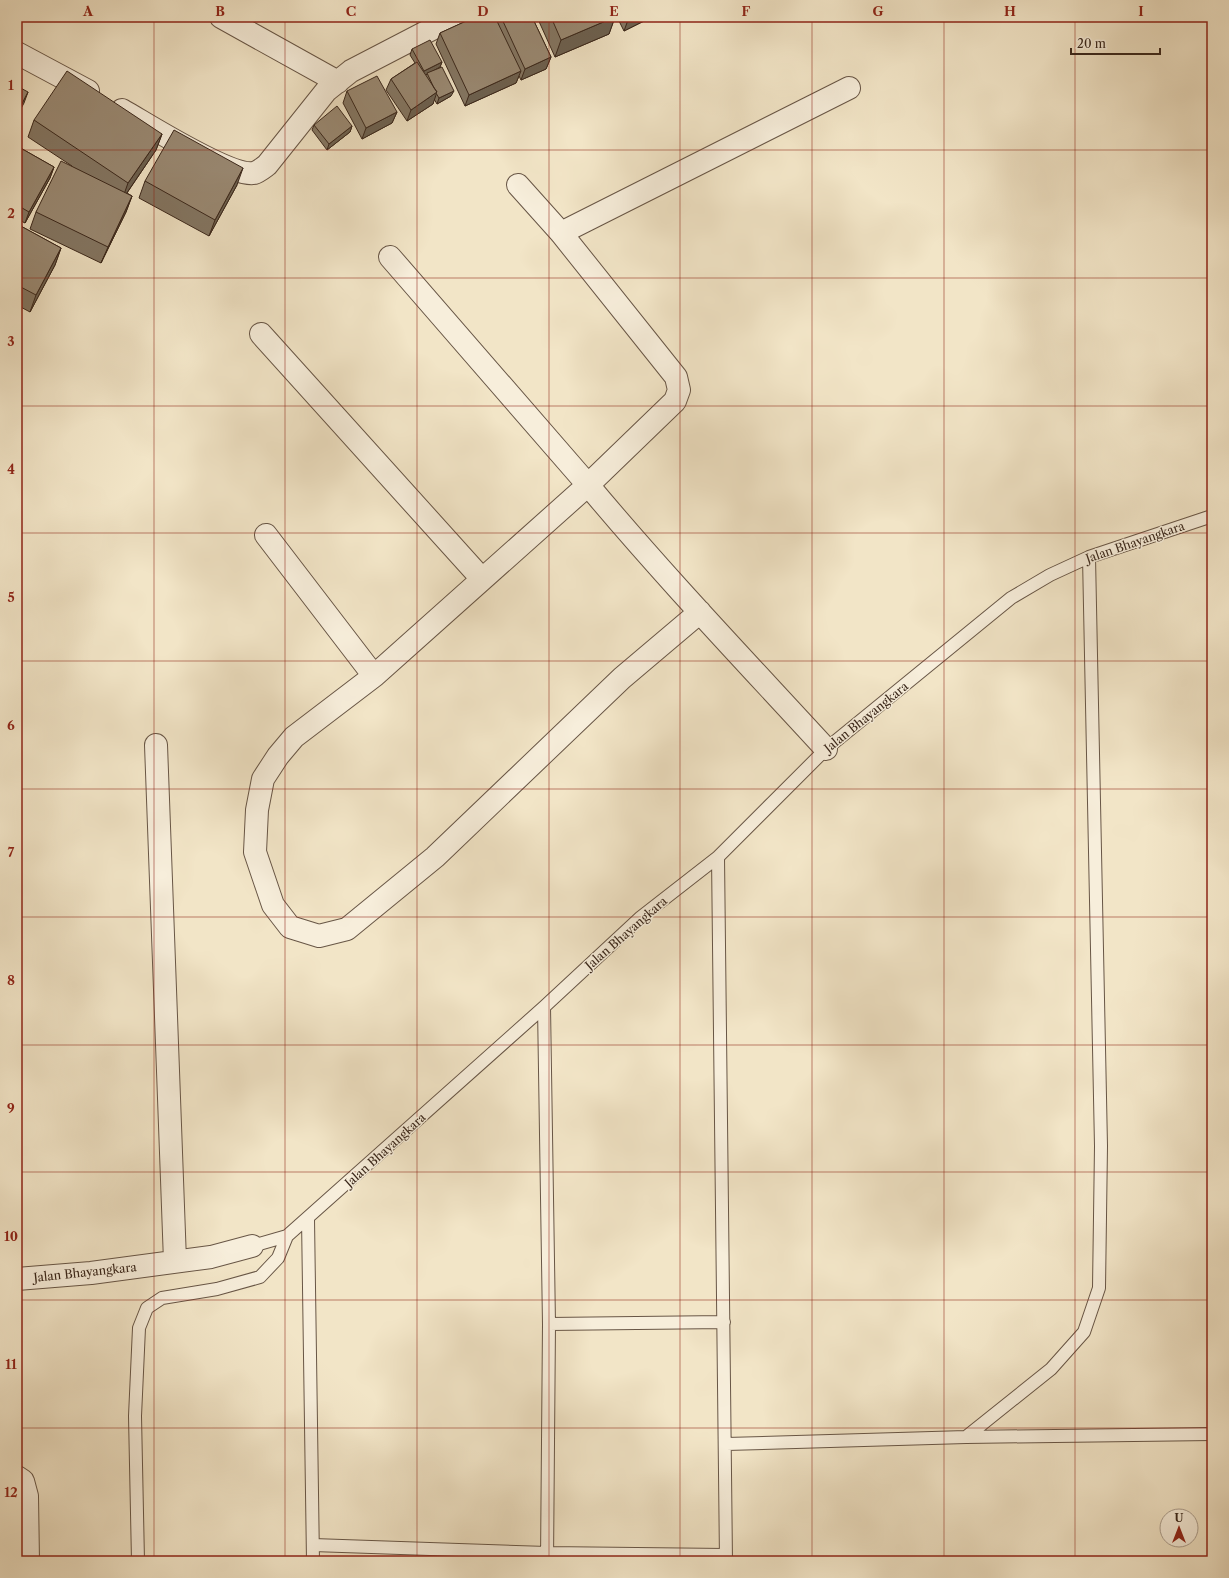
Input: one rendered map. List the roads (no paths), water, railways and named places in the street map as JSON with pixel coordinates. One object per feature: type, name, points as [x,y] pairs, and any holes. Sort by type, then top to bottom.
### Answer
[{"type":"street","points":[[220,17],[338,82]]},
{"type":"street","points":[[17,53],[224,167],[248,173],[256,173],[267,165],[326,91],[352,71],[455,17]]},
{"type":"street","points":[[561,233],[849,88]]},
{"type":"street","points":[[518,185],[561,233],[676,377],[679,390],[675,401],[588,485],[374,676],[294,737],[278,756],[263,779],[257,810],[255,852],[273,905],[290,927],[320,936],[347,929],[435,857],[622,678],[700,612]]},
{"type":"street","points":[[390,256],[588,485],[636,544],[826,749]]},
{"type":"street","points":[[261,334],[482,579]]},
{"type":"street","points":[[266,535],[374,676]]},
{"type":"street","points":[[156,745],[175,1261]]},
{"type":"street","name":"Jalan Bhayangkara","points":[[17,1279],[91,1273],[211,1257],[252,1246]]},
{"type":"street","points":[[17,1477],[23,1481],[27,1496],[28,1561]]},
{"type":"lane","name":"Jalan Bhayangkara","points":[[252,1246],[288,1236],[308,1219],[544,1007],[641,917],[718,857],[826,749],[1011,598],[1050,575],[1089,557],[1212,516]]},
{"type":"lane","points":[[966,1437],[1051,1369],[1084,1332],[1099,1288],[1101,1146],[1089,557]]},
{"type":"lane","points":[[313,1545],[547,1557],[726,1558],[726,1444],[718,857]]},
{"type":"lane","points":[[544,1007],[549,1324],[547,1557]]},
{"type":"lane","points":[[308,1219],[313,1561]]},
{"type":"lane","points":[[138,1561],[135,1416],[139,1328],[147,1308],[162,1298],[217,1289],[260,1277],[278,1258],[288,1236]]},
{"type":"lane","points":[[549,1324],[724,1322]]},
{"type":"lane","points":[[726,1444],[966,1437],[1212,1434]]}]
